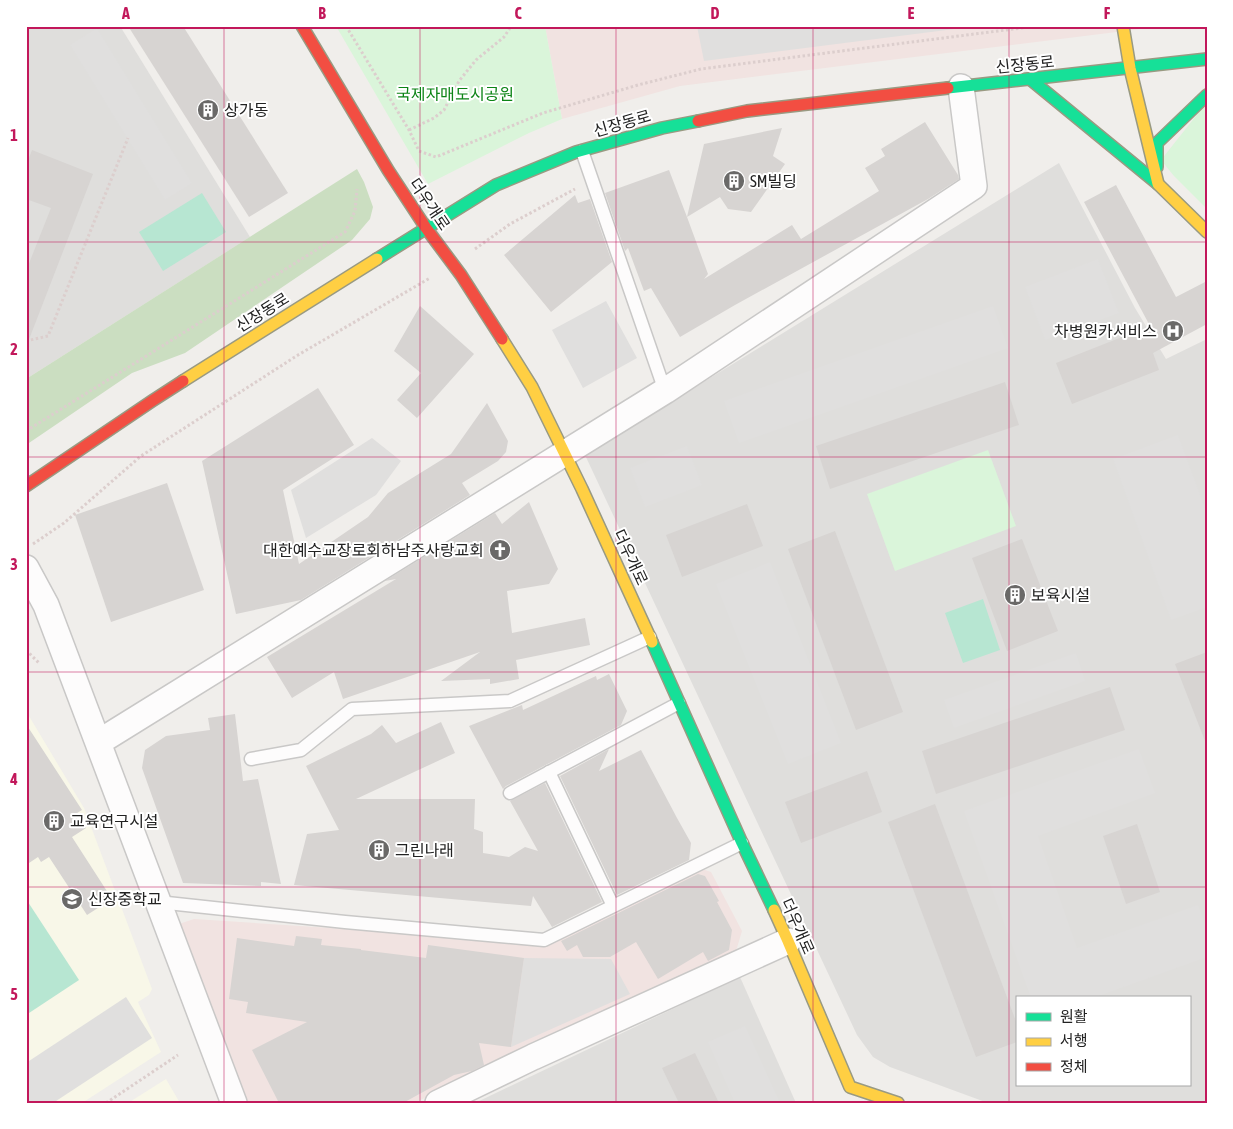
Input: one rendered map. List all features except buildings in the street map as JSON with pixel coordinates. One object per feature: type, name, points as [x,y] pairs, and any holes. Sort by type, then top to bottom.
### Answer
[{"type":"street","name":"더우개로","points":[[302,26],[388,170],[426,228],[461,275],[532,387],[565,453],[788,941],[849,1091],[898,1103]]},
{"type":"street","points":[[1123,26],[1130,68],[1158,184]]},
{"type":"street","name":"신장동로","points":[[26,486],[152,401],[496,185],[582,151],[662,128],[747,112],[1207,59]]},
{"type":"street","points":[[1030,80],[1158,184],[1207,232]]},
{"type":"street","points":[[99,742],[665,391],[974,186],[961,87]]},
{"type":"street","points":[[1158,184],[1157,143],[1207,95]]},
{"type":"street","points":[[26,568],[46,604],[234,1103]]},
{"type":"street","points":[[438,1103],[533,1057],[788,941]]},
{"type":"lane","points":[[582,151],[665,391]]},
{"type":"lane","points":[[251,759],[301,750],[352,709],[510,701],[650,637]]},
{"type":"lane","points":[[510,793],[679,703]]},
{"type":"lane","points":[[549,772],[613,906]]},
{"type":"lane","points":[[158,902],[345,922],[544,940],[742,843]]},
{"type":"path","points":[[346,26],[419,151],[436,157],[543,113],[701,69],[1037,26]]},
{"type":"path","points":[[408,130],[434,118],[444,110],[459,81],[476,60],[504,37],[510,26]]},
{"type":"path","points":[[26,341],[48,336],[128,138]]},
{"type":"path","points":[[26,430],[345,232],[355,211],[357,189]]},
{"type":"path","points":[[106,1103],[178,1055]]},
{"type":"shaded area","points":[[26,26],[120,26],[250,237],[26,379]]},
{"type":"shaded area","points":[[545,26],[1165,26],[680,86],[562,119]]},
{"type":"shaded area","points":[[697,26],[978,26],[704,61]]},
{"type":"shaded area","points":[[97,28],[192,183],[165,200],[70,45]]},
{"type":"shaded area","points":[[1059,163],[1135,308],[1166,359],[1207,339],[1207,1103],[988,1103],[890,1067],[873,1057],[857,1035],[585,455]]},
{"type":"shaded area","points":[[1098,259],[1119,313],[1045,340],[1025,287]]},
{"type":"shaded area","points":[[606,301],[637,358],[583,388],[552,330]]},
{"type":"shaded area","points":[[993,306],[1008,348],[739,443],[724,401]]},
{"type":"shaded area","points":[[1178,435],[1207,513],[1207,607],[1171,620],[1113,459]]},
{"type":"shaded area","points":[[372,438],[401,461],[376,495],[306,538],[291,490]]},
{"type":"shaded area","points":[[687,446],[702,485],[645,507],[630,468]]},
{"type":"shaded area","points":[[770,562],[841,743],[788,764],[716,584]]},
{"type":"shaded area","points":[[1076,653],[1085,681],[954,728],[944,700]]},
{"type":"shaded area","name":"신장중학교","points":[[26,711],[84,808],[152,989],[149,995],[138,1002],[161,1052],[82,1103],[26,1103]]},
{"type":"shaded area","points":[[1139,749],[1155,793],[1038,836],[1077,948],[1198,905],[1207,929],[1207,957],[1099,996],[1030,996],[964,811]]},
{"type":"shaded area","points":[[693,866],[711,872],[742,931],[736,951],[414,1103],[238,1103],[179,924],[194,919],[545,942]]},
{"type":"shaded area","points":[[524,958],[611,959],[630,994],[511,1047]]},
{"type":"shaded area","points":[[740,977],[796,1103],[475,1103]]},
{"type":"shaded area","points":[[126,997],[152,1038],[53,1103],[26,1103],[26,1063]]},
{"type":"shaded area","points":[[745,1026],[780,1103],[735,1103],[708,1042]]},
{"type":"shaded area","points":[[166,1079],[180,1103],[128,1103]]},
{"type":"green space","name":"국제자매도시공원","points":[[336,26],[545,26],[562,119],[529,133],[428,184]]},
{"type":"green space","points":[[1207,102],[1207,209],[1161,160]]},
{"type":"green space","points":[[357,169],[373,207],[370,219],[352,240],[185,353],[132,373],[26,445],[26,379]]},
{"type":"green space","points":[[202,193],[226,232],[163,271],[139,232]]},
{"type":"green space","points":[[988,450],[1016,526],[895,571],[867,494]]},
{"type":"green space","points":[[983,599],[1000,650],[963,663],[945,613]]},
{"type":"green space","points":[[26,899],[79,980],[26,1015]]},
{"type":"traffic: fast","points":[[948,88],[1207,59]]},
{"type":"traffic: fast","points":[[1030,79],[1158,184]]},
{"type":"traffic: fast","points":[[1157,167],[1157,143],[1207,95]]},
{"type":"traffic: fast","points":[[377,259],[496,185],[576,152],[662,128],[698,121]]},
{"type":"traffic: fast","points":[[652,642],[774,910]]},
{"type":"traffic: slow","points":[[1123,26],[1130,68],[1158,184],[1207,232]]},
{"type":"traffic: slow","points":[[183,381],[377,259]]},
{"type":"traffic: slow","points":[[502,339],[532,387],[582,489],[652,642]]},
{"type":"traffic: slow","points":[[774,910],[850,1087],[898,1103]]},
{"type":"traffic: jam","points":[[302,26],[388,170],[426,228],[461,275],[502,339]]},
{"type":"traffic: jam","points":[[698,121],[747,111],[948,88]]},
{"type":"traffic: jam","points":[[26,486],[183,381]]},
{"type":"place","name":"상가동","points":[[208,110]]},
{"type":"place","name":"SM빌딩","points":[[734,181]]},
{"type":"place","name":"차병원카서비스","points":[[1173,331]]},
{"type":"place","name":"대한예수교장로회하남주사랑교회","points":[[500,550]]},
{"type":"place","name":"보육시설","points":[[1015,595]]},
{"type":"place","name":"교육연구시설","points":[[54,821]]},
{"type":"place","name":"그린나래","points":[[379,850]]},
{"type":"place","name":"신장중학교","points":[[72,899]]}]
